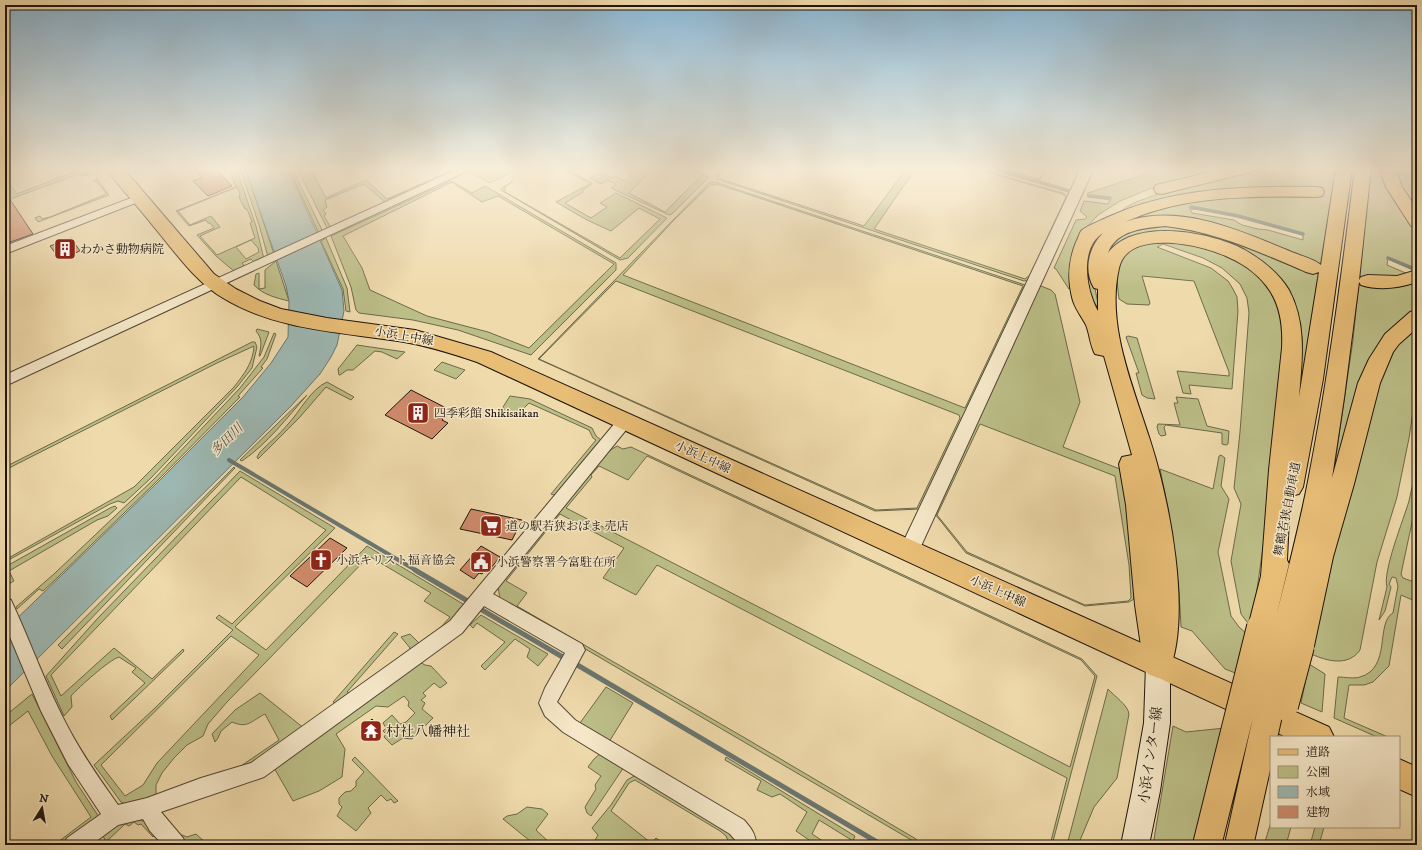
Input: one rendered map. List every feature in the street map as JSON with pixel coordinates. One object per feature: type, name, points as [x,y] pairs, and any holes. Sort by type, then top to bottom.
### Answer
[{"type":"main road","name":"小浜上中線","points":[[147,208],[187,255],[215,284],[241,301],[279,316],[301,321],[406,336],[461,349],[484,357],[1317,736]]},
{"type":"main road","points":[[1118,208],[1108,213],[1084,242],[1078,265],[1080,288],[1083,302],[1096,326],[1132,472],[1142,534],[1148,605],[1158,665]]},
{"type":"main road","points":[[1088,236],[1099,228],[1133,212],[1150,208]]},
{"type":"main road","name":"舞鶴若狭自動車道","points":[[1207,845],[1282,637],[1273,579],[1313,379],[1338,208]]},
{"type":"main road","name":"舞鶴若狭自動車道","points":[[1239,845],[1251,794],[1282,637],[1321,476],[1341,351],[1359,208]]},
{"type":"main road","points":[[1408,208],[1417,222]]},
{"type":"main road","points":[[1158,665],[1166,611],[1160,537],[1146,465],[1110,337],[1106,302],[1097,263],[1099,251],[1107,239],[1113,234],[1130,226],[1141,223],[1176,222],[1215,229],[1313,268]]},
{"type":"main road","points":[[1106,302],[1111,266],[1114,257],[1121,249],[1136,241],[1163,237],[1198,240],[1232,252],[1250,262],[1264,273],[1282,294],[1292,323],[1292,350],[1278,499],[1273,579]]},
{"type":"main road","points":[[1368,281],[1397,282],[1417,276]]},
{"type":"main road","points":[[1272,736],[1287,697],[1282,637],[1320,557],[1342,484],[1369,383],[1386,348],[1400,332],[1417,317]]},
{"type":"main road","name":"小浜インター線","points":[[1135,845],[1146,791],[1157,723],[1158,665]]},
{"type":"main road","points":[[1251,794],[1270,744]]},
{"type":"main road","points":[[1400,774],[1417,782]]},
{"type":"street","points":[[5,250],[114,208]]},
{"type":"street","points":[[5,381],[383,208]]},
{"type":"street","points":[[908,551],[1069,208]]},
{"type":"street","points":[[74,845],[114,816],[148,808],[201,788],[242,776],[266,764],[456,627],[626,421]]},
{"type":"street","points":[[477,602],[576,650],[550,695],[548,702],[551,708],[569,726],[737,827],[746,838],[746,845]]},
{"type":"street","points":[[7,610],[66,742],[84,773],[114,816]]},
{"type":"street","points":[[148,808],[157,824],[176,845]]},
{"type":"green space","points":[[76,208],[38,222],[35,218],[40,216],[42,219]]},
{"type":"green space","points":[[186,208],[178,211],[190,225],[211,216],[220,227],[200,236],[217,255],[255,238],[250,223],[252,222],[247,209],[244,208],[250,208],[264,259],[255,263],[251,259],[242,263],[245,267],[235,272],[216,256],[197,235],[214,228],[210,223],[206,220],[189,226],[176,211]],"holes":[[[251,240],[258,248],[259,252],[246,259],[236,247]]]},
{"type":"green space","points":[[253,208],[258,208],[274,254],[268,257]]},
{"type":"green space","points":[[307,208],[311,208],[323,232],[319,234]]},
{"type":"green space","points":[[317,208],[326,208],[323,210],[326,214],[324,216],[331,228],[327,228]]},
{"type":"green space","points":[[393,208],[400,208],[343,236],[362,268],[370,290],[427,316],[488,332],[529,348],[614,264],[518,208],[522,208],[616,263],[616,270],[531,355],[458,330],[413,320],[359,313],[356,310],[351,287],[331,236]]},
{"type":"green space","points":[[531,208],[620,258],[660,219],[639,208],[611,231],[587,220],[566,208],[573,208],[591,218],[606,208],[646,208],[667,218],[628,258],[620,260]]},
{"type":"green space","points":[[653,208],[657,208],[665,212],[669,208],[678,208],[669,215]]},
{"type":"green space","points":[[685,208],[687,208],[623,275],[965,408],[1023,286],[788,208],[792,208],[1025,285],[1026,287],[920,509],[875,511],[538,359]],"holes":[[[616,281],[959,415],[960,418],[917,508],[876,510],[539,359]]]},
{"type":"green space","points":[[803,208],[808,208],[864,226],[878,208],[889,208],[874,229],[1025,279],[1030,275],[1061,208],[1064,208],[1028,280],[1024,281]]},
{"type":"green space","points":[[1081,208],[1110,208],[1098,215],[1083,231],[1073,288],[1069,289],[1054,268],[1076,220],[1085,219],[1087,217],[1080,211]]},
{"type":"green space","points":[[1126,208],[1134,208],[1122,211]]},
{"type":"green space","points":[[1167,208],[1331,208],[1303,379],[1301,380],[1298,377],[1299,327],[1295,308],[1291,299],[1278,280],[1259,263],[1235,249],[1208,239],[1181,233],[1154,233],[1130,239],[1111,252],[1106,250],[1125,233],[1150,225],[1178,225],[1238,241],[1316,273],[1317,266],[1247,237],[1198,222],[1173,219],[1148,219],[1123,224],[1120,223]],"holes":[[[1190,209],[1219,212],[1303,235],[1303,240],[1268,230],[1242,225],[1234,220],[1192,213]]]},
{"type":"green space","points":[[1366,208],[1404,208],[1417,230],[1417,269],[1415,271],[1388,259],[1387,265],[1408,274],[1391,287],[1417,283],[1417,310],[1400,322],[1335,469],[1353,340]]},
{"type":"green space","points":[[1412,208],[1417,208],[1417,214]]},
{"type":"green space","points":[[326,238],[347,288],[350,312],[346,311],[343,289],[321,241]]},
{"type":"green space","points":[[1156,242],[1192,243],[1243,262],[1274,292],[1285,326],[1272,483],[1252,625],[1247,622],[1241,614],[1231,561],[1241,504],[1234,488],[1249,313],[1247,298],[1240,284],[1222,268],[1203,258],[1163,244],[1157,247],[1211,268],[1228,281],[1237,297],[1238,311],[1232,389],[1189,385],[1191,394],[1183,393],[1177,371],[1229,376],[1229,372],[1194,281],[1142,276],[1150,303],[1149,305],[1127,304],[1119,299],[1117,276],[1118,267],[1121,260],[1133,249]]},
{"type":"green space","points":[[1091,248],[1093,250],[1094,283],[1098,304],[1096,306],[1094,306],[1085,278],[1089,249]]},
{"type":"green space","points":[[276,261],[289,301],[266,294],[259,289],[265,288],[265,270]]},
{"type":"green space","points":[[259,273],[259,289],[254,285],[256,274]]},
{"type":"green space","points":[[1041,286],[1051,290],[1055,294],[1080,402],[1063,447],[1120,469],[1127,507],[1134,595],[1134,599],[1129,602],[1085,606],[966,553],[935,514],[1038,289]],"holes":[[[980,424],[1115,476],[1129,565],[1131,598],[1128,601],[1085,605],[967,552],[937,515]]]},
{"type":"green space","points":[[1417,326],[1417,385],[1409,438],[1397,497],[1377,562],[1360,650],[1350,659],[1343,661],[1324,659],[1311,654],[1336,542],[1379,377],[1399,343]]},
{"type":"green space","points":[[257,329],[269,332],[260,356],[261,340],[256,331]]},
{"type":"green space","points":[[274,333],[276,334],[267,359],[261,367],[263,368],[238,396],[240,397],[155,483],[58,577],[43,591],[39,589],[17,609],[16,607],[54,574],[154,479],[240,388],[264,357]]},
{"type":"green space","points":[[1126,337],[1137,338],[1155,399],[1147,398],[1142,395],[1136,373],[1139,373]]},
{"type":"green space","points":[[252,342],[255,342],[257,347],[252,368],[237,387],[151,478],[124,503],[118,501],[110,504],[5,562],[5,560],[134,487],[234,387],[250,363],[254,346],[217,363],[5,470],[5,467]]},
{"type":"green space","points":[[357,345],[405,352],[397,359],[382,352],[375,351],[353,370],[347,370],[339,375],[338,369]]},
{"type":"green space","points":[[442,362],[465,370],[456,379],[434,370]]},
{"type":"green space","points":[[327,382],[354,397],[351,400],[326,387],[299,418],[258,459],[257,457],[260,452],[286,427],[311,395],[321,385]]},
{"type":"green space","points":[[307,395],[260,447],[242,461],[240,460]]},
{"type":"green space","points":[[510,396],[530,399],[592,428],[596,436],[601,440],[555,495],[551,494],[596,440],[593,438],[589,430],[529,403],[516,416],[510,416],[503,407]]},
{"type":"green space","points":[[1176,397],[1198,399],[1207,426],[1229,431],[1228,444],[1222,444],[1222,433],[1166,425],[1164,427],[1166,435],[1161,436],[1157,427],[1158,424],[1180,425],[1174,403],[1178,403]]},
{"type":"green space","points":[[617,446],[623,449],[631,447],[1082,659],[1097,676],[1052,845],[1050,845],[1067,778],[657,565],[636,595],[603,578],[624,548],[560,514],[506,581],[527,593],[517,606],[916,839],[918,845],[914,845],[913,841],[500,599],[498,586],[609,451]],"holes":[[[647,456],[1081,660],[1095,676],[1070,767],[566,508],[592,477],[591,475],[599,466],[628,480]]]},
{"type":"green space","points":[[1221,455],[1225,458],[1221,486],[1229,499],[1218,552],[1231,616],[1239,627],[1247,634],[1238,674],[1225,669],[1192,631],[1181,627],[1174,548],[1160,469],[1213,489],[1219,456]]},
{"type":"green space","points":[[1417,464],[1417,499],[1401,574],[1403,578],[1417,583],[1415,601],[1401,595],[1389,666],[1373,682],[1364,685],[1349,685],[1344,718],[1386,736],[1375,736],[1334,718],[1338,677],[1358,678],[1370,672],[1376,665],[1380,655],[1385,626],[1388,618],[1393,613],[1398,586],[1396,578],[1392,577],[1389,584],[1391,587],[1385,611],[1379,620],[1387,587],[1386,580],[1390,558],[1409,501]]},
{"type":"green space","points":[[234,467],[235,468],[62,649],[58,645]]},
{"type":"green space","points":[[240,471],[335,528],[235,627],[266,650],[367,546],[463,604],[463,607],[447,625],[409,652],[410,648],[401,637],[410,634],[419,643],[441,627],[450,617],[424,601],[431,593],[369,556],[227,702],[208,724],[203,736],[187,745],[174,758],[162,773],[156,785],[156,798],[132,807],[121,802],[94,765],[155,708],[233,630],[216,618],[219,615],[232,624],[326,530],[241,477],[51,675],[61,696],[114,648],[152,679],[183,649],[184,651],[112,720],[110,716],[145,683],[132,672],[136,668],[119,657],[114,659],[87,680],[71,696],[72,707],[64,716],[46,676],[98,618]],"holes":[[[231,636],[259,655],[157,763],[143,785],[125,796],[101,765]]]},
{"type":"green space","points":[[115,506],[117,508],[108,516],[97,520],[9,571],[14,581],[5,586],[5,567]]},
{"type":"green space","points":[[481,615],[548,654],[538,666],[527,657],[530,649],[515,639],[485,670],[481,666],[505,642],[477,623],[473,628],[470,625]]},
{"type":"green space","points":[[394,632],[398,634],[347,692],[352,695],[337,704],[333,702]]},
{"type":"green space","points":[[418,661],[425,665],[431,666],[447,683],[440,688],[434,683],[423,693],[426,696],[421,700],[425,703],[422,709],[433,718],[412,739],[403,738],[392,745],[384,737],[386,734],[383,731],[386,728],[383,723],[392,715],[400,724],[406,722],[415,713],[408,706],[409,702],[404,696],[388,707],[376,706],[336,734],[345,749],[342,777],[319,791],[293,801],[273,766]]},
{"type":"green space","points":[[1309,664],[1325,674],[1322,712],[1301,703]]},
{"type":"green space","points":[[606,687],[633,703],[609,742],[580,723]]},
{"type":"green space","points":[[1108,689],[1126,707],[1129,714],[1117,778],[1094,807],[1078,845],[1067,845]]},
{"type":"green space","points":[[260,693],[305,729],[252,766],[238,768],[279,740],[265,714],[249,723],[242,725],[232,722],[221,731],[215,742],[212,734],[235,710]]},
{"type":"green space","points":[[32,694],[76,782],[97,814],[98,818],[62,845],[54,845],[91,817],[52,756],[28,711],[5,729],[5,716]]},
{"type":"green space","points":[[1173,726],[1186,732],[1225,728],[1193,845],[1153,845]]},
{"type":"green space","points":[[601,753],[624,767],[591,816],[587,813],[585,807],[596,789],[595,785],[601,776],[588,767]]},
{"type":"green space","points":[[355,757],[398,801],[394,803],[391,799],[387,801],[381,795],[368,808],[371,813],[356,831],[337,816],[342,807],[339,804],[339,798],[345,792],[351,791],[356,786],[356,781],[364,772],[352,760]]},
{"type":"green space","points":[[726,757],[855,836],[853,841],[819,820],[812,834],[829,845],[807,845],[809,840],[796,831],[807,812],[780,794],[772,797],[757,790],[761,781],[725,760]]},
{"type":"green space","points":[[636,775],[732,833],[737,845],[730,845],[726,836],[720,831],[635,780],[629,783],[611,811],[651,843],[656,838],[666,845],[592,845],[598,835],[592,828],[611,805],[627,780]]},
{"type":"green space","points":[[527,807],[542,809],[548,814],[536,830],[552,845],[535,845],[503,819],[507,816],[517,814]]},
{"type":"green space","points":[[134,820],[145,821],[156,834],[153,837],[141,824],[138,825],[134,822],[129,826],[125,824],[106,842],[102,834],[111,827]]},
{"type":"green space","points":[[1270,825],[1270,828],[1291,828],[1286,845],[1264,845]]},
{"type":"green space","points":[[1315,828],[1324,828],[1319,845],[1310,845]]},
{"type":"green space","points":[[196,834],[206,843],[205,845],[187,845],[177,837],[182,835],[187,837]]},
{"type":"water","name":"多田川","points":[[259,208],[306,208],[342,290],[344,311],[337,345],[331,357],[320,374],[291,406],[5,691],[5,630],[157,483],[243,397],[271,363],[288,337],[289,301],[286,286]]},
{"type":"building","points":[[5,208],[15,208],[33,234],[5,244]]},
{"type":"building","name":"わかさ動物病院","points":[[71,238],[80,251],[62,258],[59,253],[56,254],[50,246]]},
{"type":"building","name":"四季彩館 Shikisaikan","points":[[411,390],[452,411],[442,420],[448,423],[432,439],[385,415]]},
{"type":"building","name":"道の駅若狭おばま 売店","points":[[471,509],[522,520],[512,540],[460,529]]},
{"type":"building","name":"小浜キリスト福音協会","points":[[330,538],[347,548],[307,587],[290,576]]},
{"type":"building","name":"小浜警察署今富駐在所","points":[[481,546],[500,557],[490,569],[487,568],[482,574],[479,573],[474,579],[460,570]]},
{"type":"building","name":"村社八幡神社","points":[[372,719],[381,730],[379,731],[382,735],[375,742],[372,738],[370,740],[361,729]]},
{"type":"waterway","points":[[1194,208],[1238,216],[1303,234]]},
{"type":"waterway","points":[[1388,258],[1415,269]]},
{"type":"waterway","points":[[229,460],[417,571]]},
{"type":"waterway","points":[[415,570],[471,603]]},
{"type":"waterway","points":[[477,607],[566,659]]},
{"type":"waterway","points":[[574,663],[882,845]]},
{"type":"tunnel","points":[[1397,208],[1417,216]]},
{"type":"place","name":"わかさ動物病院","points":[[65,249]]},
{"type":"place","name":"四季彩館 Shikisaikan","points":[[418,413]]},
{"type":"place","name":"道の駅若狭おばま 売店","points":[[491,526]]},
{"type":"place","name":"小浜キリスト福音協会","points":[[321,560]]},
{"type":"place","name":"小浜警察署今富駐在所","points":[[481,562]]},
{"type":"place","name":"村社八幡神社","points":[[371,731]]}]
